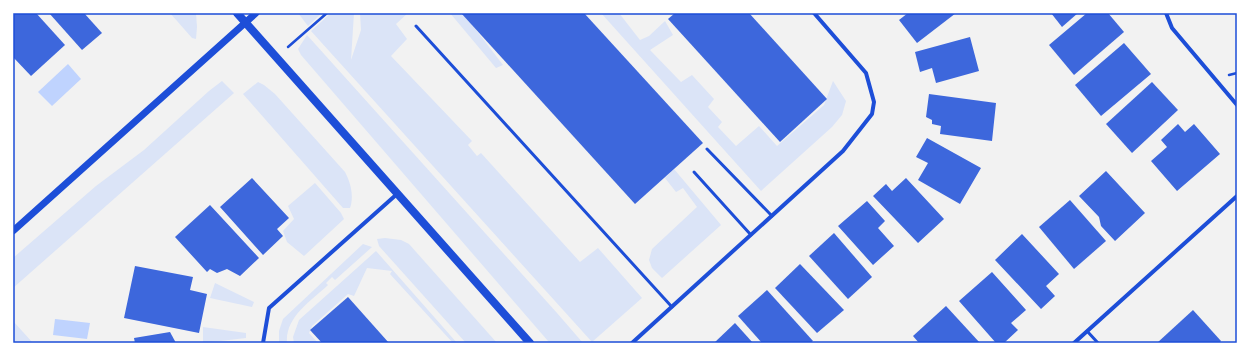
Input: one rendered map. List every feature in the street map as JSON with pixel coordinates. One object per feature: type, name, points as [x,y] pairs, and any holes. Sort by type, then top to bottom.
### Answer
[{"type":"main road","points":[[237,13],[530,343]]},
{"type":"street","points":[[13,231],[256,13]]},
{"type":"street","points":[[632,343],[843,152],[872,114],[873,96],[866,73],[814,13]]},
{"type":"street","points":[[1166,13],[1172,28],[1237,105]]},
{"type":"street","points":[[263,343],[269,308],[398,193]]},
{"type":"street","points":[[1074,343],[1237,196]]},
{"type":"lane","points":[[416,26],[672,307]]},
{"type":"lane","points":[[707,149],[772,216]]},
{"type":"lane","points":[[694,172],[751,235]]},
{"type":"lane","points":[[1087,331],[1098,343]]},
{"type":"path","points":[[277,57],[327,13]]},
{"type":"shaded area","points":[[170,13],[196,13],[196,39],[192,38]]},
{"type":"shaded area","points":[[298,13],[322,13],[308,26]]},
{"type":"shaded area","points":[[331,13],[354,13],[351,60],[361,30],[360,13],[408,13],[396,24],[407,39],[391,56],[472,141],[468,145],[477,156],[481,153],[580,262],[598,248],[642,298],[592,342],[311,31]]},
{"type":"shaded area","points":[[450,13],[463,13],[503,65],[496,68]]},
{"type":"shaded area","points":[[601,13],[619,13],[640,40],[649,36],[665,21],[673,35],[650,50],[681,82],[692,75],[714,99],[708,107],[722,122],[718,127],[736,146],[759,126],[777,146],[824,105],[833,81],[846,101],[842,115],[832,127],[761,191]]},
{"type":"shaded area","points":[[307,35],[583,343],[551,343],[548,341],[301,55],[298,49]]},
{"type":"shaded area","points":[[222,81],[234,93],[13,288],[13,258],[96,186],[144,150]]},
{"type":"shaded area","points":[[258,82],[275,94],[345,172],[351,190],[352,199],[350,208],[343,208],[243,94]]},
{"type":"shaded area","points":[[674,169],[721,225],[662,278],[652,268],[649,260],[652,249],[697,207],[683,188],[676,192],[665,178]]},
{"type":"shaded area","points":[[315,183],[341,213],[344,219],[304,256],[287,242],[283,231],[294,219],[288,206]]},
{"type":"shaded area","points":[[385,238],[401,240],[409,244],[497,343],[466,343],[379,246],[377,239]]},
{"type":"shaded area","points":[[363,244],[372,247],[335,280],[332,277],[326,283],[328,285],[300,310],[295,317],[287,334],[287,343],[279,343],[279,331],[283,319]]},
{"type":"shaded area","points":[[376,251],[457,343],[453,343],[390,274],[392,271],[367,268],[354,296],[348,294],[312,326],[309,333],[318,343],[294,343],[293,337],[299,320]]},
{"type":"shaded area","points":[[215,283],[254,302],[252,307],[210,298]]},
{"type":"shaded area","points":[[13,321],[33,343],[13,343]]},
{"type":"shaded area","points":[[203,327],[246,333],[246,338],[203,343]]},
{"type":"water","points":[[68,64],[81,79],[52,106],[38,92]]},
{"type":"water","points":[[55,319],[90,323],[87,339],[53,335]]},
{"type":"building","points":[[13,13],[36,13],[65,45],[31,76],[13,57]]},
{"type":"building","points":[[49,13],[84,13],[102,33],[82,50]]},
{"type":"building","points":[[461,13],[584,13],[703,143],[635,204]]},
{"type":"building","points":[[675,13],[749,13],[827,99],[780,142],[668,19]]},
{"type":"building","points":[[908,13],[956,13],[917,43],[899,20]]},
{"type":"building","points":[[1051,13],[1078,13],[1062,27]]},
{"type":"building","points":[[1087,13],[1108,13],[1124,32],[1074,75],[1049,45]]},
{"type":"building","points":[[970,37],[979,71],[936,83],[932,68],[920,72],[915,52]]},
{"type":"building","points":[[1124,43],[1151,74],[1101,116],[1075,85]]},
{"type":"building","points":[[1152,82],[1178,110],[1132,153],[1106,124]]},
{"type":"building","points":[[929,94],[996,103],[992,141],[940,134],[941,126],[932,124],[932,120],[926,117]]},
{"type":"building","points":[[1178,124],[1185,132],[1194,124],[1220,154],[1177,191],[1151,161],[1167,147],[1161,140]]},
{"type":"building","points":[[927,138],[981,168],[960,204],[918,180],[928,163],[916,157]]},
{"type":"building","points":[[1106,171],[1145,213],[1115,241],[1101,226],[1099,217],[1079,196]]},
{"type":"building","points":[[252,178],[289,218],[277,229],[283,236],[263,255],[220,207]]},
{"type":"building","points":[[906,178],[944,219],[918,243],[873,196],[886,184],[892,191]]},
{"type":"building","points":[[1070,200],[1106,241],[1074,269],[1039,227]]},
{"type":"building","points":[[867,201],[885,221],[878,228],[894,246],[873,265],[838,226]]},
{"type":"building","points":[[210,205],[259,258],[240,276],[227,269],[217,273],[210,269],[207,272],[175,237]]},
{"type":"building","points":[[834,233],[872,277],[848,299],[809,256]]},
{"type":"building","points":[[1022,234],[1059,274],[1046,286],[1055,296],[1041,309],[995,260]]},
{"type":"building","points":[[800,264],[844,310],[817,333],[775,288]]},
{"type":"building","points":[[135,266],[193,277],[190,290],[207,294],[199,333],[124,318]]},
{"type":"building","points":[[992,272],[1026,310],[1011,323],[1018,330],[1004,343],[996,343],[959,301]]},
{"type":"building","points":[[767,290],[813,341],[810,343],[762,343],[738,316]]},
{"type":"building","points":[[348,297],[389,343],[322,343],[310,330]]},
{"type":"building","points":[[946,306],[980,343],[919,343],[913,336]]},
{"type":"building","points":[[1193,310],[1221,341],[1219,343],[1157,343]]},
{"type":"building","points":[[735,323],[753,343],[714,343]]},
{"type":"building","points":[[170,332],[176,343],[135,343],[134,338]]}]
